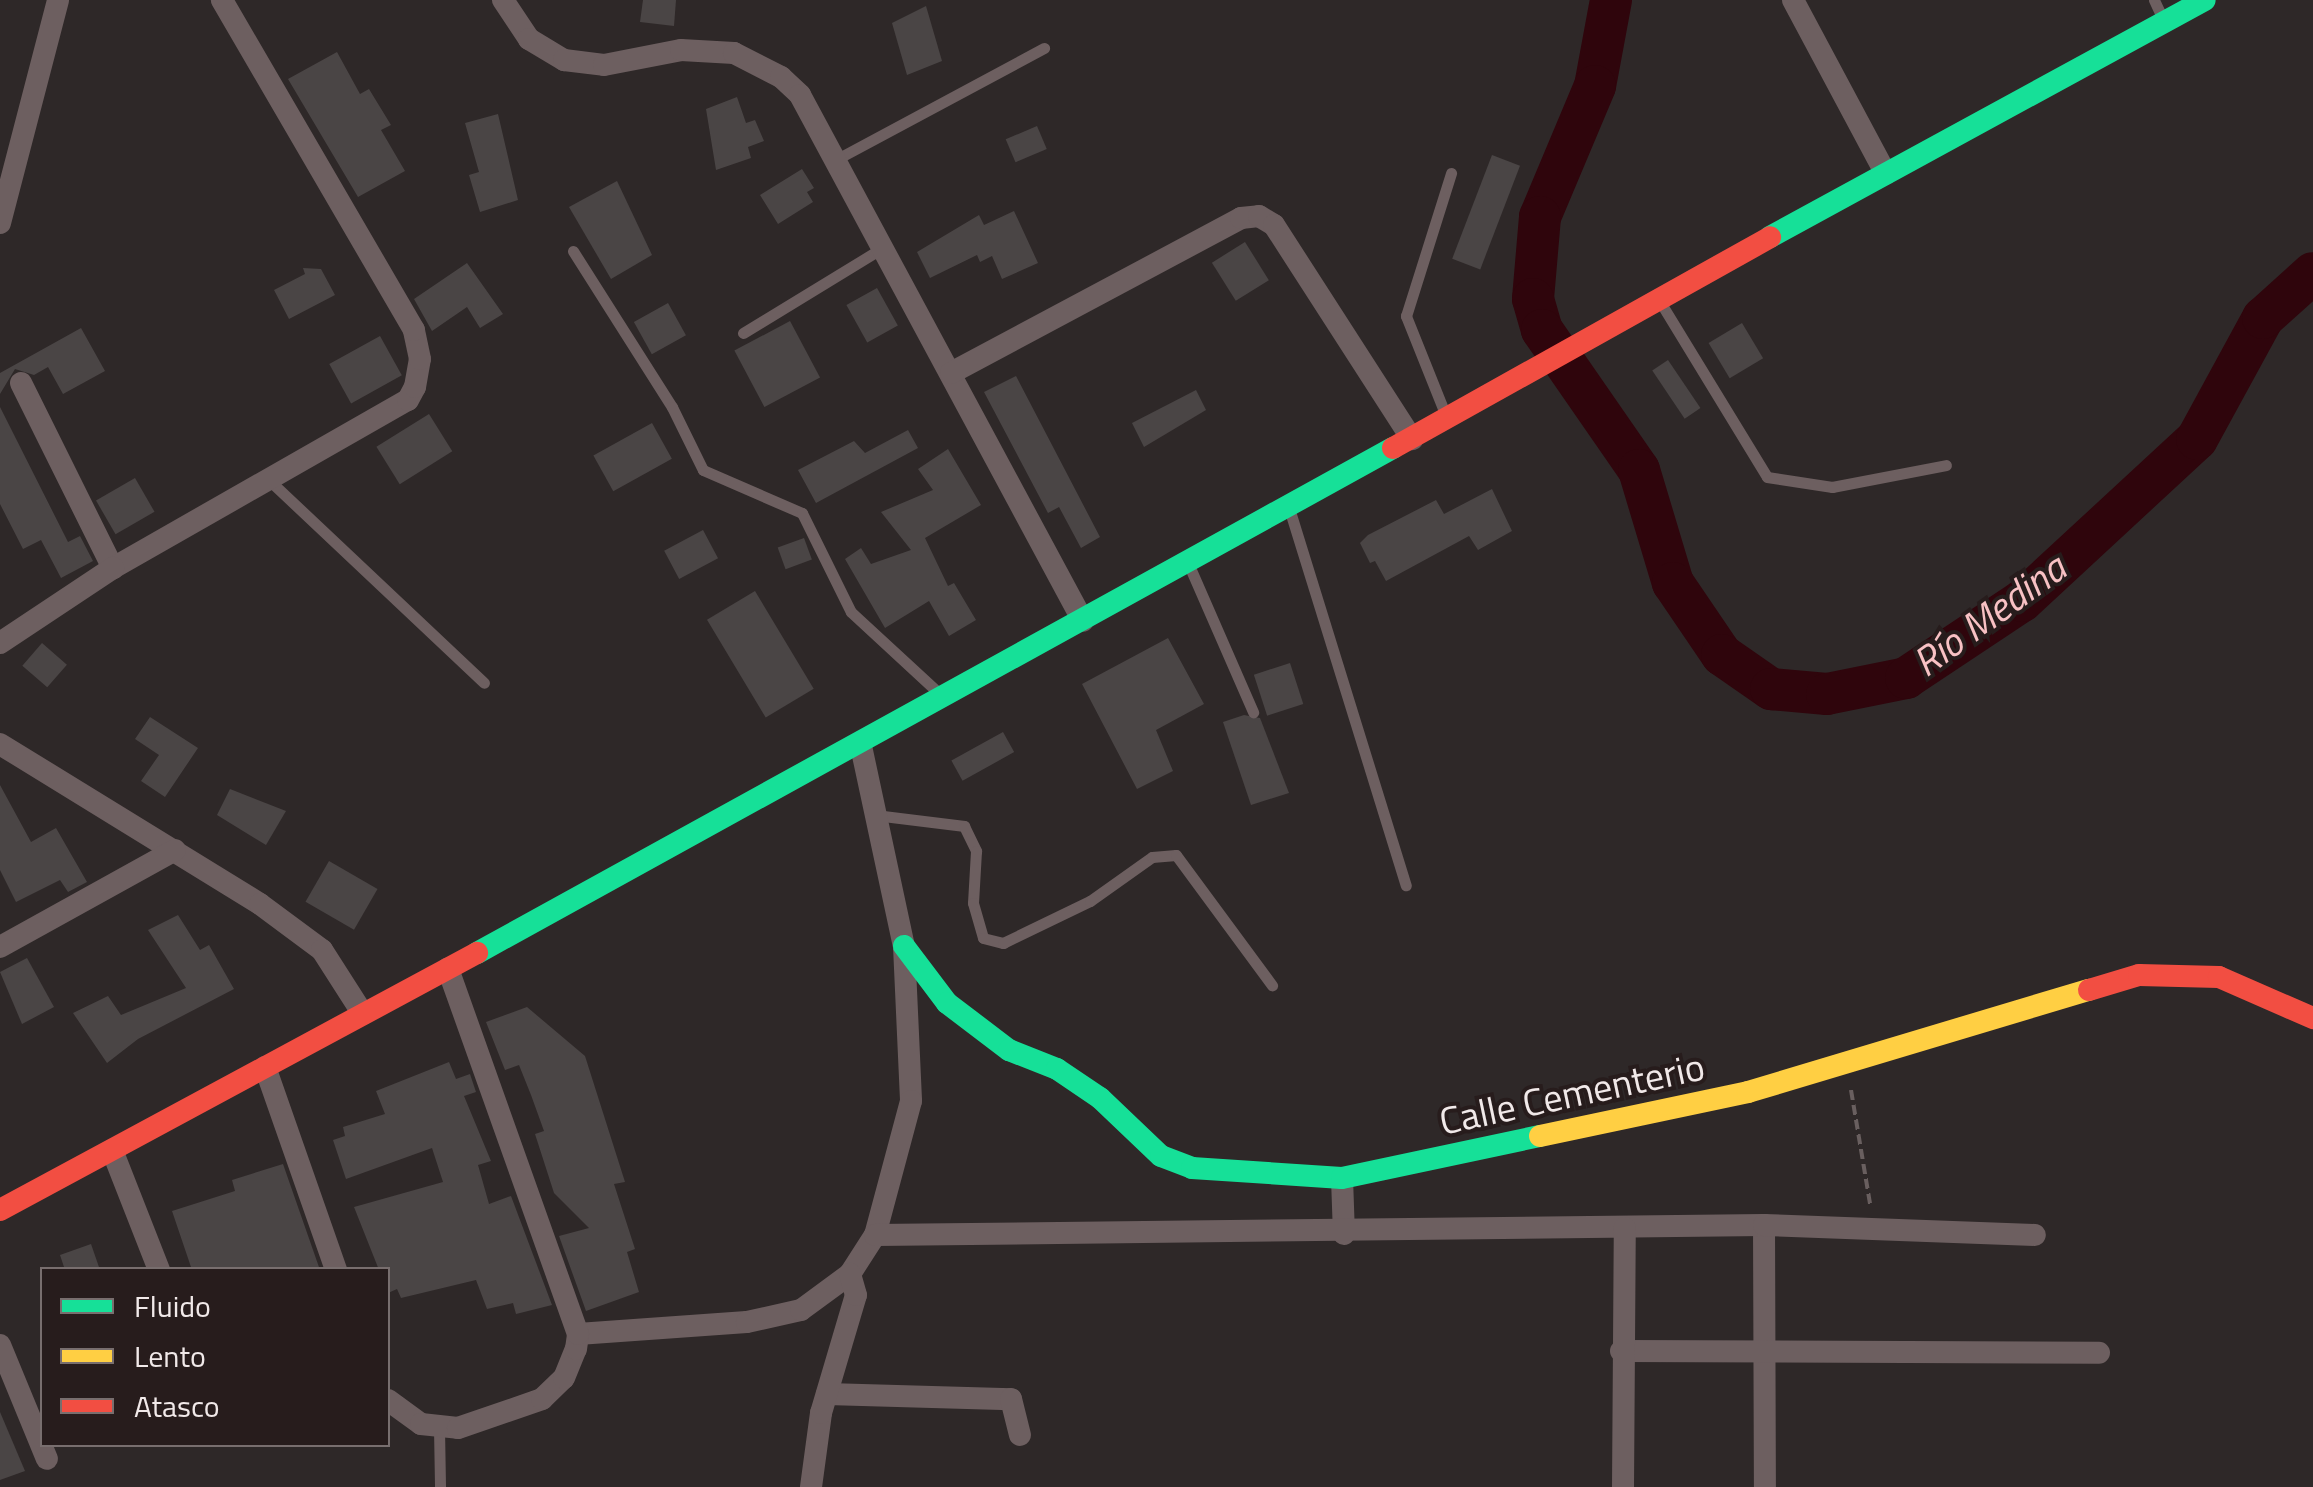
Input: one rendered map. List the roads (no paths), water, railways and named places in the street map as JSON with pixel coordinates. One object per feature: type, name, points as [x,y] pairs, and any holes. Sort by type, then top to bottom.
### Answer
[{"type":"main road","points":[[0,1210],[861,746],[1448,420],[1886,174],[2159,10],[2205,0]]},
{"type":"main road","name":"Calle Cementerio","points":[[904,946],[947,1002],[1009,1050],[1057,1069],[1100,1098],[1161,1156],[1192,1168],[1276,1178],[1342,1178],[1748,1092],[2138,974],[2219,977],[2313,1018]]},
{"type":"street","points":[[0,223],[58,0]]},
{"type":"street","points":[[0,644],[112,568],[408,400],[420,358],[414,330],[222,0]]},
{"type":"street","points":[[502,0],[528,39],[564,60],[604,66],[708,50],[759,63],[800,96],[838,159],[1083,621]]},
{"type":"street","points":[[1793,0],[1886,174]]},
{"type":"street","points":[[952,374],[1241,218],[1259,216],[1274,224],[1412,440]]},
{"type":"street","points":[[22,383],[112,568]]},
{"type":"street","points":[[0,744],[174,850],[322,950],[363,1014]]},
{"type":"street","points":[[578,1334],[746,1322],[801,1310],[850,1274],[875,1236],[911,1102],[904,946],[861,746]]},
{"type":"street","points":[[0,947],[174,850]]},
{"type":"street","points":[[390,1402],[404,1416],[440,1428],[458,1428],[542,1399],[572,1364],[578,1334],[448,968]]},
{"type":"street","points":[[265,1067],[335,1267]]},
{"type":"street","points":[[112,1150],[158,1267]]},
{"type":"street","points":[[1342,1178],[1344,1234]]},
{"type":"street","points":[[875,1236],[1344,1234],[1764,1224],[2035,1235]]},
{"type":"street","points":[[1764,1224],[1765,1487]]},
{"type":"street","points":[[1622,1487],[1625,1228]]},
{"type":"street","points":[[811,1487],[827,1394],[856,1295],[850,1274]]},
{"type":"street","points":[[0,1345],[40,1441]]},
{"type":"street","points":[[1621,1351],[2099,1354]]},
{"type":"street","points":[[827,1394],[1011,1399],[1020,1435]]},
{"type":"street","points":[[42,1447],[47,1458]]},
{"type":"lane","points":[[838,159],[1044,48]]},
{"type":"lane","points":[[1448,420],[1406,316],[1451,173]]},
{"type":"lane","points":[[743,333],[884,247]]},
{"type":"lane","points":[[573,251],[672,406],[703,470],[802,513],[850,612],[945,698]]},
{"type":"lane","points":[[1659,300],[1767,477],[1832,487],[1946,465]]},
{"type":"lane","points":[[270,481],[484,683]]},
{"type":"lane","points":[[1289,508],[1406,885]]},
{"type":"lane","points":[[1188,563],[1253,712]]},
{"type":"lane","points":[[875,815],[964,826],[976,851],[973,903],[983,938],[1003,943],[1090,900],[1152,857],[1176,855],[1272,984]]},
{"type":"lane","points":[[440,1428],[440,1487]]},
{"type":"waterway","name":"Río Medina","points":[[1611,0],[1595,86],[1540,217],[1533,299],[1542,330],[1639,470],[1673,583],[1722,655],[1771,689],[1827,694],[1906,678],[2022,601],[2197,439],[2263,318],[2313,273]]}]
